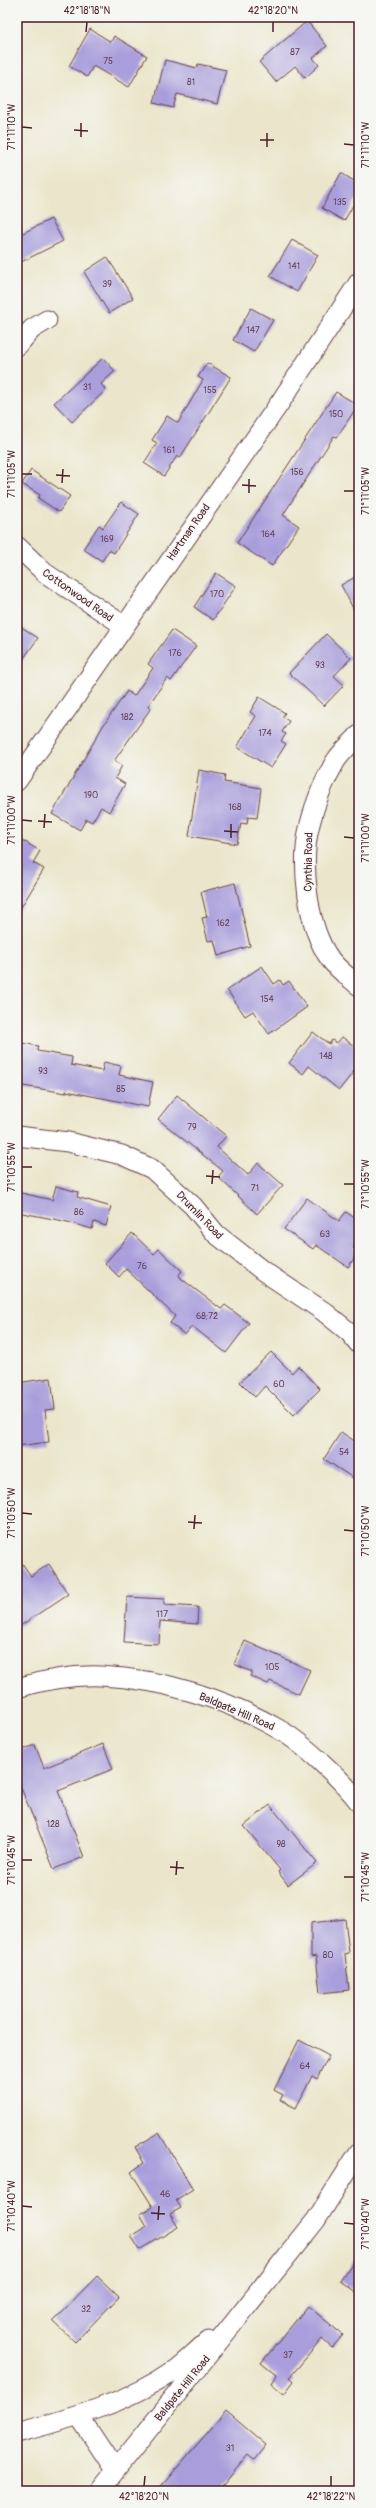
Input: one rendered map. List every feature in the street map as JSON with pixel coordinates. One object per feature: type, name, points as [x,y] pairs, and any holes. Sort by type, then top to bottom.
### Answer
[{"type":"street","name":"Hartman Road","points":[[17,781],[123,626],[279,404],[359,282]]},
{"type":"street","points":[[17,346],[32,328],[47,320]]},
{"type":"street","name":"Cottonwood Road","points":[[17,546],[45,573],[123,626]]},
{"type":"street","name":"Cynthia Road","points":[[359,735],[336,761],[320,791],[309,825],[306,858],[308,897],[316,930],[330,959],[359,986]]},
{"type":"street","name":"Drumlin Road","points":[[17,1136],[68,1142],[122,1155],[152,1169],[193,1206],[216,1234],[263,1271],[323,1311],[349,1332],[359,1344]]},
{"type":"street","name":"Baldpate Hill Road","points":[[17,1688],[51,1679],[101,1676],[162,1684],[206,1697],[281,1730],[322,1764],[359,1802]]},
{"type":"street","name":"Baldpate Hill Road","points":[[99,2491],[316,2220],[359,2152]]},
{"type":"street","name":"Baldpate Hill Road","points":[[17,2433],[79,2416],[137,2393],[176,2369],[248,2305]]},
{"type":"street","points":[[79,2416],[115,2470]]},
{"type":"building","points":[[307,21],[327,46],[313,58],[319,65],[305,78],[295,66],[276,82],[259,62]]},
{"type":"building","points":[[90,29],[111,42],[114,36],[147,56],[129,87],[93,66],[87,77],[69,66]]},
{"type":"building","points":[[165,60],[197,68],[198,64],[226,70],[217,104],[177,94],[173,108],[154,103]]},
{"type":"building","points":[[341,173],[359,184],[359,195],[344,221],[322,208]]},
{"type":"building","points":[[51,219],[63,241],[17,264],[17,236]]},
{"type":"building","points":[[292,240],[318,255],[297,292],[270,276]]},
{"type":"building","points":[[107,257],[133,298],[109,313],[84,272]]},
{"type":"building","points":[[251,308],[273,320],[254,352],[233,340]]},
{"type":"building","points":[[103,358],[115,371],[101,384],[106,390],[72,422],[54,403]]},
{"type":"building","points":[[207,363],[231,377],[180,458],[177,456],[164,476],[144,463],[157,443],[152,440],[167,416],[178,423],[203,380],[198,377]]},
{"type":"building","points":[[336,392],[358,405],[337,437],[334,436],[283,515],[299,526],[272,566],[237,543]]},
{"type":"building","points":[[31,470],[70,496],[59,512],[38,498],[40,495],[22,484]]},
{"type":"building","points":[[121,502],[139,514],[114,553],[109,550],[102,561],[83,549],[99,525],[103,528]]},
{"type":"building","points":[[216,573],[236,586],[213,620],[194,607]]},
{"type":"building","points":[[359,575],[359,620],[341,585]]},
{"type":"building","points":[[17,624],[38,638],[17,668]]},
{"type":"building","points":[[172,630],[196,646],[171,681],[167,678],[148,706],[151,708],[114,761],[122,766],[115,778],[125,784],[109,812],[101,807],[92,822],[86,819],[80,830],[52,814],[103,726],[127,691],[134,696],[153,668],[148,664]]},
{"type":"building","points":[[326,634],[351,658],[334,676],[344,685],[324,706],[289,673]]},
{"type":"building","points":[[259,697],[285,713],[282,717],[289,721],[282,732],[286,734],[281,741],[286,744],[271,768],[237,747],[256,716],[250,712]]},
{"type":"building","points":[[199,770],[225,775],[224,782],[261,788],[257,818],[248,817],[247,824],[241,823],[237,844],[189,836]]},
{"type":"building","points":[[17,837],[40,851],[33,863],[44,869],[17,914]]},
{"type":"building","points":[[235,883],[250,946],[218,956],[214,940],[208,941],[202,918],[207,917],[201,892]]},
{"type":"building","points":[[262,966],[274,984],[280,980],[283,985],[289,981],[307,1007],[269,1034],[253,1011],[245,1016],[227,990]]},
{"type":"building","points":[[313,1032],[329,1044],[332,1040],[337,1043],[342,1037],[359,1050],[359,1065],[339,1090],[309,1066],[303,1074],[289,1063]]},
{"type":"building","points":[[17,1042],[38,1046],[37,1051],[72,1057],[71,1065],[102,1071],[104,1062],[121,1066],[119,1075],[153,1082],[148,1107],[66,1091],[66,1093],[17,1085]]},
{"type":"building","points":[[177,1095],[226,1136],[217,1147],[248,1175],[258,1163],[283,1185],[257,1214],[218,1177],[223,1171],[158,1119]]},
{"type":"building","points":[[56,1186],[78,1192],[77,1197],[111,1207],[106,1226],[94,1222],[92,1229],[64,1221],[17,1212],[17,1192],[52,1200]]},
{"type":"building","points":[[307,1198],[339,1221],[346,1212],[359,1221],[359,1239],[353,1248],[359,1252],[348,1267],[316,1245],[313,1249],[284,1229]]},
{"type":"building","points":[[132,1233],[154,1254],[159,1249],[182,1271],[178,1276],[221,1309],[225,1305],[249,1323],[226,1353],[192,1326],[185,1335],[170,1323],[175,1316],[126,1269],[119,1277],[105,1263]]},
{"type":"building","points":[[271,1352],[292,1373],[298,1366],[320,1389],[294,1415],[265,1386],[255,1397],[240,1382]]},
{"type":"building","points":[[51,1378],[55,1409],[45,1410],[49,1442],[17,1446],[17,1383]]},
{"type":"building","points":[[341,1432],[359,1444],[359,1482],[324,1459]]},
{"type":"building","points":[[17,1556],[31,1576],[49,1564],[68,1594],[17,1628]]},
{"type":"building","points":[[127,1597],[164,1599],[164,1605],[198,1607],[197,1624],[160,1621],[159,1644],[124,1642]]},
{"type":"building","points":[[245,1641],[310,1670],[299,1694],[270,1681],[268,1684],[250,1676],[252,1672],[234,1664]]},
{"type":"building","points":[[103,1744],[113,1769],[58,1791],[84,1857],[54,1869],[17,1778],[17,1752],[35,1745],[44,1768]]},
{"type":"building","points":[[270,1805],[317,1863],[288,1885],[278,1872],[280,1870],[244,1826]]},
{"type":"building","points":[[345,1919],[349,1953],[345,1954],[349,1990],[320,1993],[316,1956],[311,1957],[311,1923]]},
{"type":"building","points":[[299,2040],[329,2056],[317,2079],[312,2076],[296,2108],[280,2100],[283,2095],[274,2090]]},
{"type":"building","points":[[159,2133],[193,2189],[176,2200],[181,2208],[170,2214],[178,2227],[140,2250],[131,2236],[147,2226],[140,2214],[153,2207],[131,2172],[144,2163],[135,2147]]},
{"type":"building","points":[[359,2253],[359,2294],[340,2281]]},
{"type":"building","points":[[97,2276],[119,2297],[75,2342],[53,2321]]},
{"type":"building","points":[[308,2306],[343,2335],[332,2348],[322,2339],[290,2377],[294,2381],[284,2394],[271,2383],[276,2375],[261,2363]]},
{"type":"building","points":[[226,2411],[266,2445],[254,2460],[248,2455],[218,2491],[157,2491]]}]
